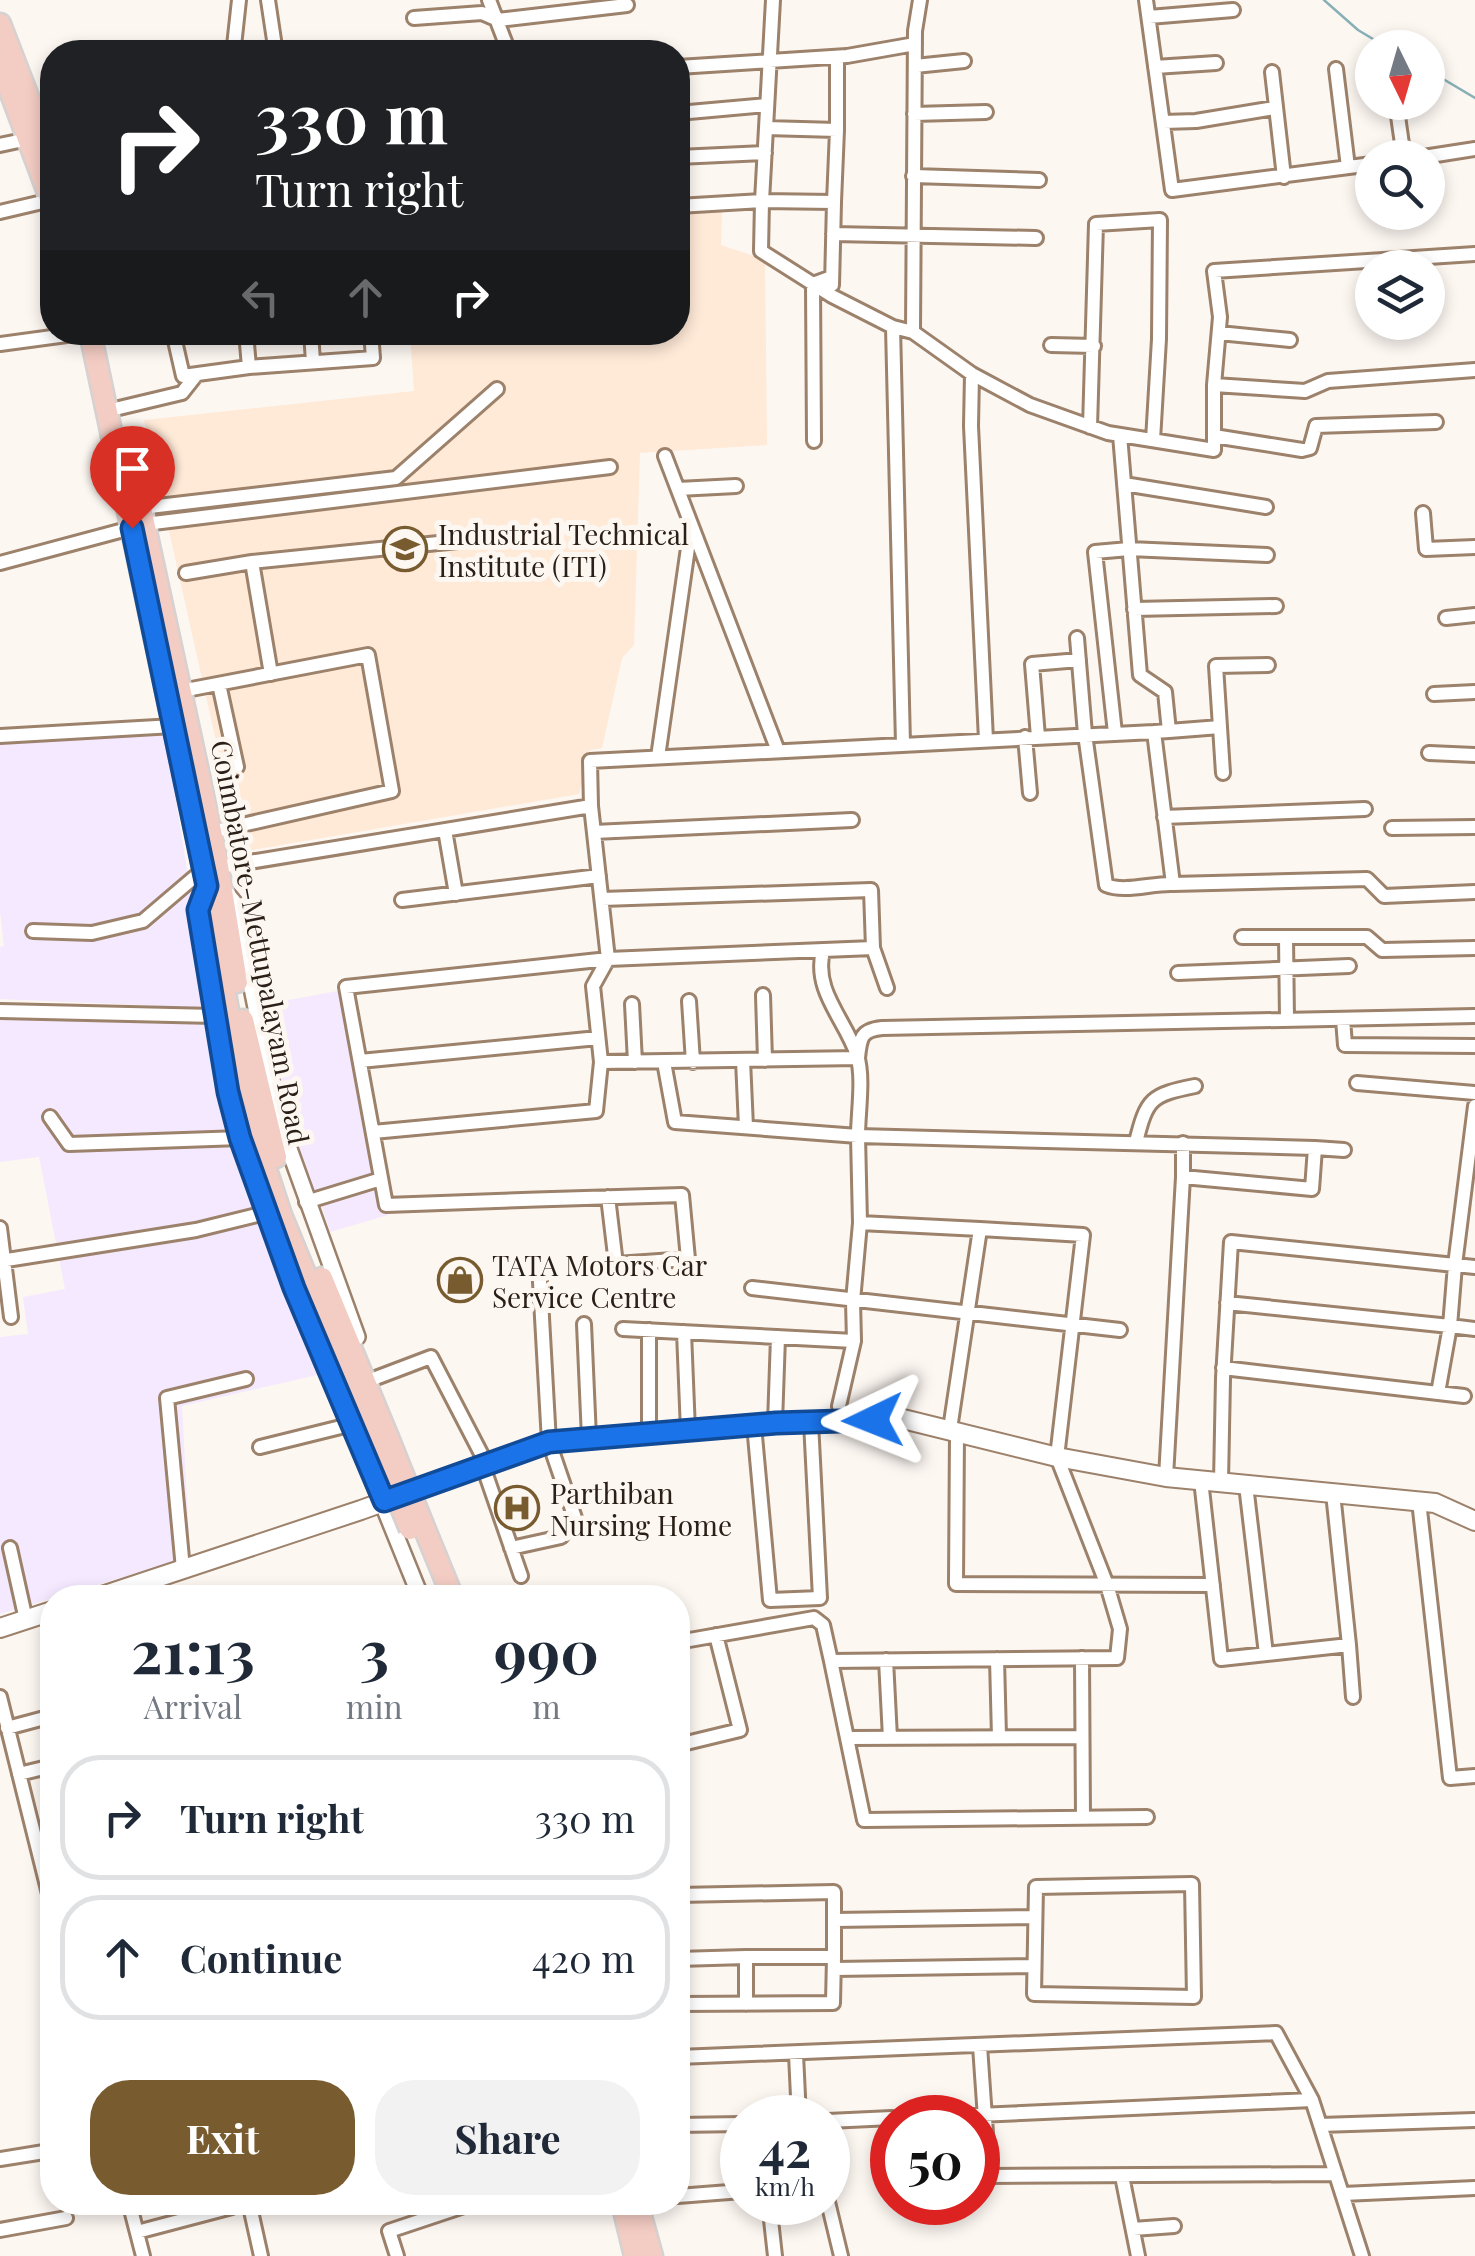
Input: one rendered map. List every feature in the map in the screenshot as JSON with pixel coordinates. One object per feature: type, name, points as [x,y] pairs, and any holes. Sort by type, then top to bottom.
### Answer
[{"type":"highway","points":[[0,24],[39,125]]},
{"type":"highway","points":[[0,64],[39,125]]},
{"type":"highway","points":[[93,345],[140,520],[174,726],[213,878],[244,1092],[433,1585]]},
{"type":"highway","name":"Coimbatore-Mettupalayam Road","points":[[106,345],[140,520],[211,832],[213,878]]},
{"type":"highway","name":"Coimbatore-Mettupalayam Road","points":[[274,1177],[447,1585]]},
{"type":"highway","points":[[625,2215],[634,2256]]},
{"type":"highway","points":[[640,2215],[652,2256]]},
{"type":"main road","points":[[141,1585],[549,1442],[776,1423],[903,1419],[1057,1457],[1166,1477],[1435,1503],[1475,1521]]},
{"type":"main road","points":[[0,1628],[40,1615]]},
{"type":"street","points":[[235,40],[240,0]]},
{"type":"street","points":[[268,0],[274,40]]},
{"type":"street","points":[[489,0],[506,40]]},
{"type":"street","points":[[773,0],[760,251],[832,296],[1030,405],[1090,427],[1214,450],[1219,333],[1214,272],[1475,254]]},
{"type":"street","points":[[903,744],[900,332],[913,236],[915,44],[920,0]]},
{"type":"street","points":[[1146,0],[1172,190],[1355,166]]},
{"type":"street","points":[[414,18],[482,13],[498,20],[627,5]]},
{"type":"street","points":[[1149,17],[1233,10]]},
{"type":"street","points":[[690,66],[837,57],[915,44]]},
{"type":"street","points":[[832,296],[837,57]]},
{"type":"street","points":[[915,66],[964,62]]},
{"type":"street","points":[[1156,68],[1216,63]]},
{"type":"street","points":[[1336,69],[1348,167]]},
{"type":"street","points":[[1272,72],[1284,176]]},
{"type":"street","points":[[690,112],[767,105]]},
{"type":"street","points":[[1163,122],[1196,121],[1274,108]]},
{"type":"street","points":[[914,114],[986,112]]},
{"type":"street","points":[[0,145],[39,125]]},
{"type":"street","points":[[766,128],[837,130]]},
{"type":"street","points":[[1445,154],[1475,149]]},
{"type":"street","points":[[690,157],[764,154]]},
{"type":"street","points":[[914,176],[1039,180]]},
{"type":"street","points":[[690,205],[834,202]]},
{"type":"street","points":[[0,212],[40,204]]},
{"type":"street","points":[[1090,427],[1096,224],[1160,220],[1153,440]]},
{"type":"street","points":[[834,234],[1036,238]]},
{"type":"street","points":[[813,284],[832,277]]},
{"type":"street","points":[[813,284],[814,441]]},
{"type":"street","points":[[1219,333],[1290,340]]},
{"type":"street","points":[[0,344],[40,339]]},
{"type":"street","points":[[176,345],[183,376],[373,358],[372,345]]},
{"type":"street","points":[[247,345],[250,367]]},
{"type":"street","points":[[311,345],[313,362]]},
{"type":"street","points":[[1051,345],[1094,346]]},
{"type":"street","points":[[1214,385],[1306,392],[1328,381],[1475,370]]},
{"type":"street","points":[[120,408],[182,393],[197,374]]},
{"type":"street","points":[[972,374],[986,740]]},
{"type":"street","points":[[0,563],[140,520],[396,478],[498,389]]},
{"type":"street","points":[[1214,436],[1302,450],[1310,448],[1316,426],[1436,422]]},
{"type":"street","points":[[1120,435],[1140,675],[1165,692],[1161,732],[1164,817],[1173,884]]},
{"type":"street","points":[[666,456],[778,751]]},
{"type":"street","points":[[140,520],[610,466]]},
{"type":"street","points":[[1124,484],[1266,507]]},
{"type":"street","points":[[678,489],[736,486]]},
{"type":"street","points":[[1423,514],[1426,550],[1475,547]]},
{"type":"street","points":[[658,757],[692,525]]},
{"type":"street","points":[[186,574],[252,562],[458,541]]},
{"type":"street","points":[[1115,733],[1096,552],[1129,548],[1267,555]]},
{"type":"street","points":[[252,562],[271,674]]},
{"type":"street","points":[[1134,609],[1276,606]]},
{"type":"street","points":[[1446,618],[1475,615]]},
{"type":"street","points":[[1077,638],[1085,734],[1106,885],[1124,888],[1150,883],[1367,880],[1384,896],[1475,892]]},
{"type":"street","points":[[181,691],[368,656],[392,791],[211,832]]},
{"type":"street","points":[[1030,793],[1032,664],[1079,660]]},
{"type":"street","points":[[1224,773],[1216,666],[1268,665]]},
{"type":"street","points":[[219,684],[237,767]]},
{"type":"street","points":[[1434,694],[1475,692]]},
{"type":"street","points":[[0,736],[174,726]]},
{"type":"street","points":[[372,1132],[596,1111],[601,1062],[593,986],[608,959],[591,806],[590,761],[1220,727]]},
{"type":"street","points":[[1430,753],[1475,755]]},
{"type":"street","points":[[33,932],[92,934],[143,920],[213,878],[444,830],[591,806]]},
{"type":"street","points":[[1164,817],[1365,809]]},
{"type":"street","points":[[594,832],[852,820]]},
{"type":"street","points":[[1392,828],[1475,827]]},
{"type":"street","points":[[444,830],[456,894]]},
{"type":"street","points":[[402,900],[599,876]]},
{"type":"street","points":[[213,878],[198,910],[214,1016],[240,1138],[265,1213],[416,1585]]},
{"type":"street","points":[[213,878],[235,904],[274,1102],[306,1202],[456,1585]]},
{"type":"street","points":[[602,899],[871,890],[873,948],[887,988]]},
{"type":"street","points":[[1242,937],[1367,937],[1382,950],[1475,948]]},
{"type":"street","points":[[1286,937],[1287,1020]]},
{"type":"street","points":[[608,1197],[616,1264],[688,1259],[682,1195],[608,1197],[386,1205],[346,987],[608,959],[873,948]]},
{"type":"street","points":[[823,951],[822,983],[858,1058]]},
{"type":"street","points":[[1178,973],[1349,966]]},
{"type":"street","points":[[763,996],[765,1060]]},
{"type":"street","points":[[689,1001],[693,1062]]},
{"type":"street","points":[[632,1004],[635,1062]]},
{"type":"street","points":[[0,1011],[214,1016]]},
{"type":"street","points":[[843,1421],[840,1406],[854,1342],[860,1223],[858,1058],[860,1038],[868,1030],[1475,1016]]},
{"type":"street","points":[[1343,1019],[1344,1045],[1475,1046]]},
{"type":"street","points":[[360,1061],[598,1038]]},
{"type":"street","points":[[601,1062],[858,1058]]},
{"type":"street","points":[[744,1060],[746,1127]]},
{"type":"street","points":[[664,1062],[675,1122],[858,1136],[1344,1150]]},
{"type":"street","points":[[1357,1083],[1475,1093]]},
{"type":"street","points":[[1136,1142],[1145,1107],[1160,1093],[1195,1086]]},
{"type":"street","points":[[1438,1393],[1450,1326],[1455,1265],[1469,1207],[1475,1106]]},
{"type":"street","points":[[50,1117],[69,1144],[240,1138]]},
{"type":"street","points":[[1166,1477],[1182,1143]]},
{"type":"street","points":[[1183,1177],[1312,1189],[1315,1148]]},
{"type":"street","points":[[306,1202],[381,1179]]},
{"type":"street","points":[[2,1260],[196,1230],[265,1213]]},
{"type":"street","points":[[831,1661],[1117,1658],[1120,1629],[1108,1585],[1057,1457],[1083,1235],[860,1223]]},
{"type":"street","points":[[0,1228],[11,1316]]},
{"type":"street","points":[[980,1229],[954,1430],[956,1584],[1212,1585]]},
{"type":"street","points":[[1221,1482],[1231,1242],[1475,1267]]},
{"type":"street","points":[[511,1548],[562,1537],[575,1518],[549,1442],[539,1264]]},
{"type":"street","points":[[752,1288],[1120,1330]]},
{"type":"street","points":[[1227,1303],[1475,1329]]},
{"type":"street","points":[[584,1324],[589,1438]]},
{"type":"street","points":[[623,1328],[854,1342]]},
{"type":"street","points":[[648,1330],[649,1434]]},
{"type":"street","points":[[684,1332],[688,1430]]},
{"type":"street","points":[[776,1423],[778,1337]]},
{"type":"street","points":[[373,1380],[431,1357],[485,1465],[521,1576]]},
{"type":"street","points":[[1223,1368],[1464,1396]]},
{"type":"street","points":[[183,1569],[167,1398],[246,1378]]},
{"type":"street","points":[[754,1425],[770,1600],[820,1598],[811,1422]]},
{"type":"street","points":[[260,1448],[353,1424]]},
{"type":"street","points":[[1201,1480],[1221,1659],[1349,1645]]},
{"type":"street","points":[[1246,1485],[1266,1654]]},
{"type":"street","points":[[1334,1493],[1354,1697]]},
{"type":"street","points":[[1418,1501],[1450,1778],[1475,1776]]},
{"type":"street","points":[[10,1548],[26,1620]]},
{"type":"street","points":[[1108,1585],[1138,1590]]},
{"type":"street","points":[[690,1640],[814,1618],[823,1625],[864,1820],[1147,1817]]},
{"type":"street","points":[[690,1742],[740,1730],[716,1635]]},
{"type":"street","points":[[1082,1658],[1083,1818]]},
{"type":"street","points":[[997,1659],[1000,1738]]},
{"type":"street","points":[[886,1660],[890,1738]]},
{"type":"street","points":[[0,1697],[40,1858]]},
{"type":"street","points":[[7,1728],[40,1719]]},
{"type":"street","points":[[847,1738],[1082,1737]]},
{"type":"street","points":[[19,1774],[40,1769]]},
{"type":"street","points":[[1192,1884],[1194,1997],[1034,1994],[1034,1917],[1036,1888],[1192,1884]]},
{"type":"street","points":[[690,1894],[834,1892],[834,2003],[690,2004]]},
{"type":"street","points":[[834,1920],[1034,1917]]},
{"type":"street","points":[[690,1959],[746,1957],[834,1963],[1034,1966]]},
{"type":"street","points":[[746,1957],[746,2004]]},
{"type":"street","points":[[690,2057],[1276,2033],[1312,2100],[1362,2256]]},
{"type":"street","points":[[980,2046],[983,2095]]},
{"type":"street","points":[[796,2054],[798,2095]]},
{"type":"street","points":[[1000,2113],[1312,2100]]},
{"type":"street","points":[[1320,2125],[1475,2120]]},
{"type":"street","points":[[690,2125],[720,2124]]},
{"type":"street","points":[[0,2159],[40,2153]]},
{"type":"street","points":[[1000,2176],[1336,2174]]},
{"type":"street","points":[[1122,2176],[1138,2256]]},
{"type":"street","points":[[1343,2194],[1475,2188]]},
{"type":"street","points":[[690,2195],[720,2193]]},
{"type":"street","points":[[132,2215],[144,2256]]},
{"type":"street","points":[[137,2232],[202,2215]]},
{"type":"street","points":[[252,2215],[261,2256]]},
{"type":"street","points":[[397,2256],[389,2231],[437,2215]]},
{"type":"street","points":[[0,2230],[66,2218]]},
{"type":"street","points":[[772,2225],[775,2256]]},
{"type":"street","points":[[834,2225],[841,2256]]},
{"type":"street","points":[[1133,2230],[1174,2226]]},
{"type":"shaded area","name":"Industrial Technical Institute (ITI)","points":[[722,212],[721,245],[765,260],[767,445],[640,453],[634,645],[622,658],[602,748],[590,750],[579,794],[241,852],[144,420],[414,391],[411,345],[690,345],[690,213]]},
{"type":"shaded area","points":[[165,731],[209,1008],[0,999],[0,947],[4,946],[0,912],[0,737]]},
{"type":"shaded area","points":[[343,990],[377,1176],[315,1195],[287,1116],[267,1004]]},
{"type":"shaded area","points":[[0,1018],[209,1023],[326,1373],[182,1406],[190,1557],[97,1585],[40,1585],[40,1602],[0,1614],[0,1337],[28,1334],[23,1297],[65,1289],[39,1157],[0,1162]]},
{"type":"shaded area","points":[[379,1186],[388,1215],[330,1232],[321,1204]]},
{"type":"waterway","points":[[1324,0],[1358,30]]},
{"type":"waterway","points":[[1445,80],[1475,98]]},
{"type":"place","name":"Industrial Technical Institute (ITI)","points":[[405,549]]},
{"type":"place","name":"TATA Motors Car Service Centre","points":[[460,1280]]},
{"type":"place","name":"Parthiban Nursing Home","points":[[517,1508]]},
{"type":"route","points":[[132,528],[207,886],[198,910],[228,1092],[274,1238],[384,1501],[549,1442],[776,1423],[873,1420]]}]
